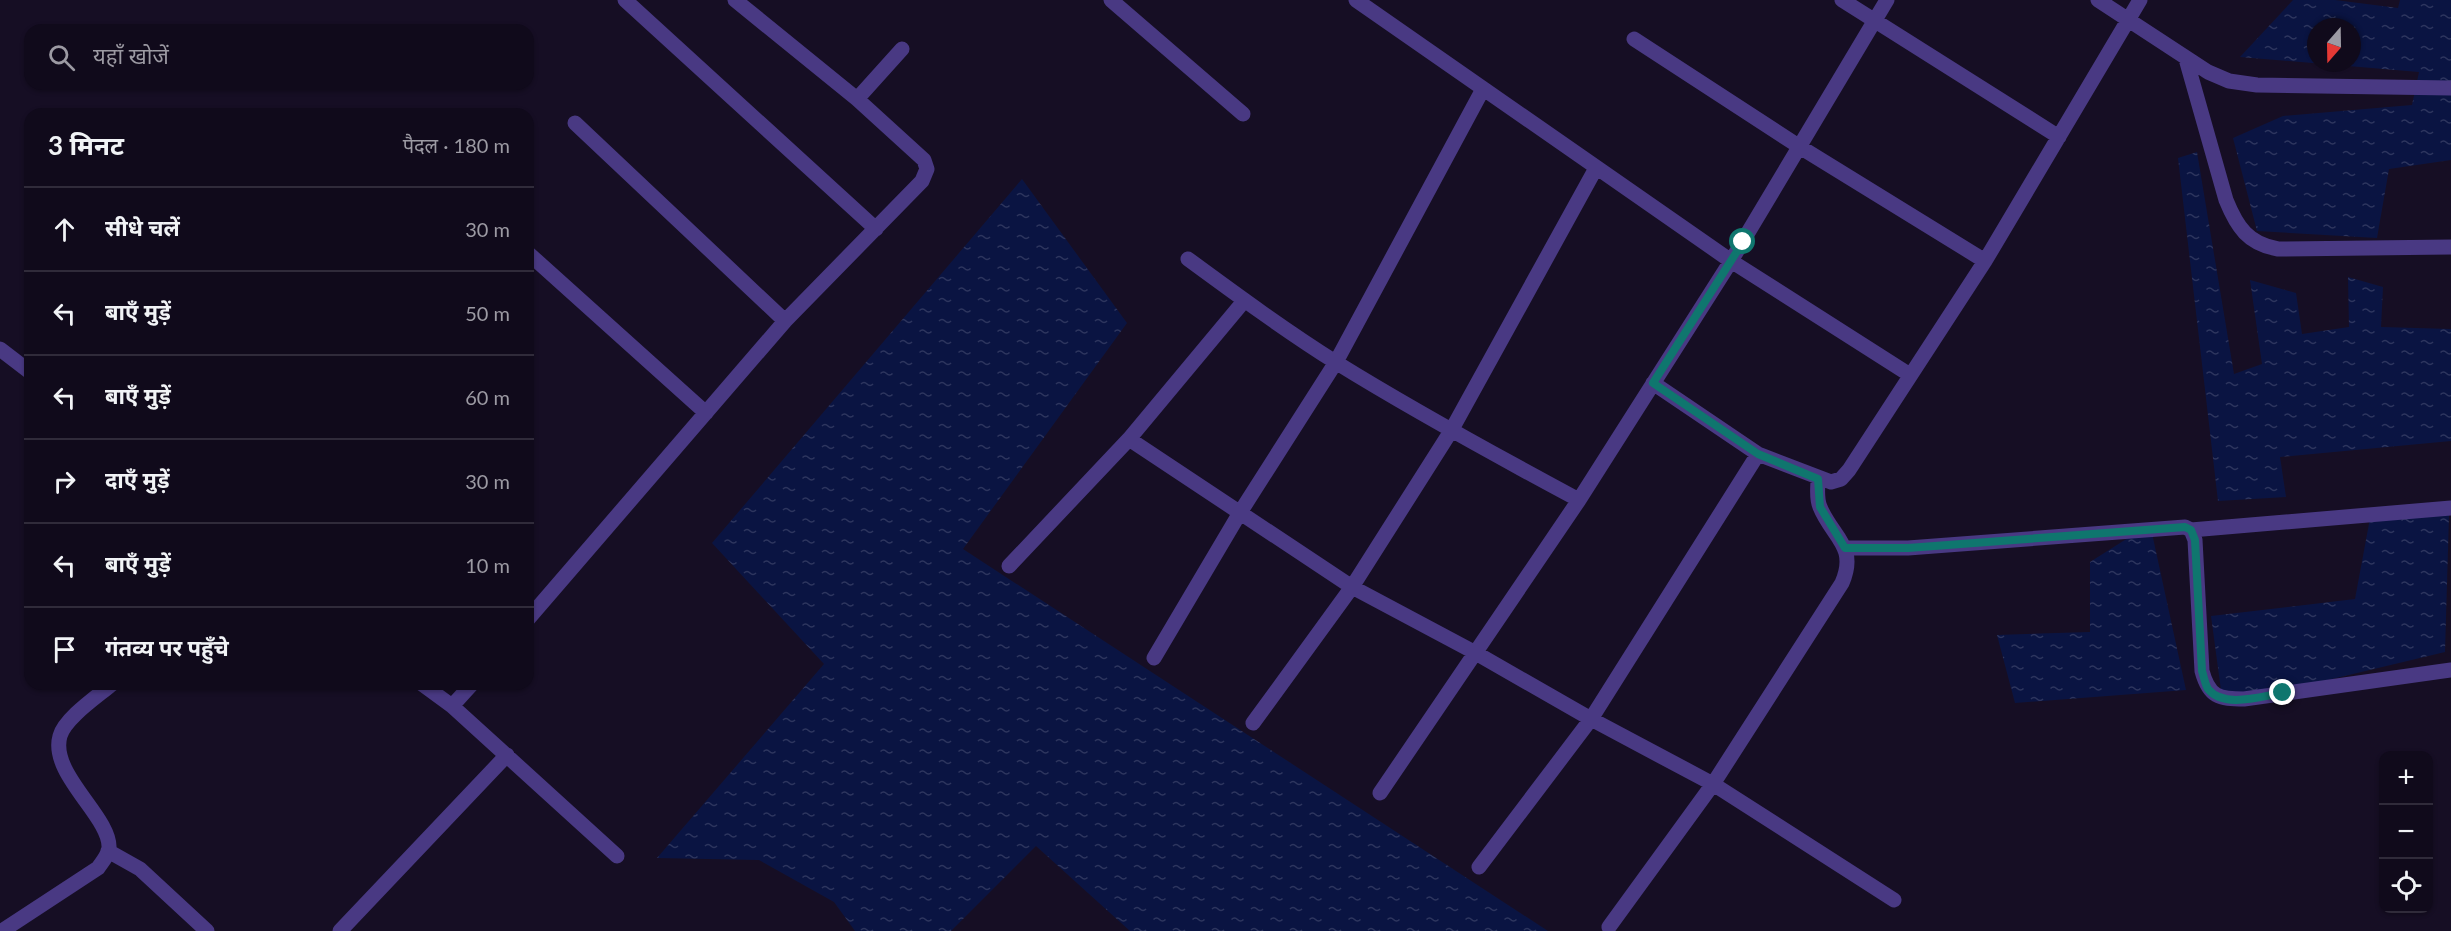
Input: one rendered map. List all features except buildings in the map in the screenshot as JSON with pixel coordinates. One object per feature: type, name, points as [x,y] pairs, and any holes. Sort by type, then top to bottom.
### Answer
[{"type":"street","points":[[625,0],[876,229]]},
{"type":"street","points":[[534,612],[785,321],[922,181],[927,169],[924,160],[857,99],[735,0]]},
{"type":"street","points":[[1111,0],[1243,114]]},
{"type":"street","points":[[1356,0],[1731,261],[1910,375]]},
{"type":"street","points":[[1842,0],[2059,137]]},
{"type":"street","points":[[1380,792],[1579,500],[1731,261],[1887,0]]},
{"type":"street","points":[[2098,0],[2186,59],[2229,81],[2257,85],[2451,88]]},
{"type":"street","points":[[1653,383],[1758,454],[1818,479],[1831,482],[1841,479],[1984,261],[2140,0]]},
{"type":"street","points":[[1634,39],[1800,147],[1984,261]]},
{"type":"street","points":[[857,99],[902,49]]},
{"type":"street","points":[[2186,59],[2226,200],[2234,220],[2249,238],[2263,246],[2278,249],[2451,247]]},
{"type":"street","points":[[1154,658],[1241,511],[1336,362],[1483,89]]},
{"type":"street","points":[[575,123],[785,321]]},
{"type":"street","points":[[1253,723],[1352,587],[1450,431],[1596,168]]},
{"type":"street","points":[[534,258],[706,413]]},
{"type":"street","points":[[1188,259],[1244,301],[1336,362],[1450,431],[1579,500]]},
{"type":"street","points":[[1009,566],[1129,439],[1244,301]]},
{"type":"street","points":[[0,349],[24,367]]},
{"type":"street","points":[[1129,439],[1241,511],[1352,587],[1713,784],[1894,900]]},
{"type":"street","points":[[1479,867],[1591,719],[1758,454]]},
{"type":"street","points":[[1609,927],[1713,784],[1838,592],[1848,563],[1845,548],[1820,507],[1818,479]]},
{"type":"street","points":[[1845,548],[1908,548],[2179,526],[2191,530],[2451,508]]},
{"type":"street","points":[[2191,530],[2195,540],[2202,671],[2206,686],[2213,693],[2226,699],[2244,699],[2451,670]]},
{"type":"street","points":[[2,931],[98,868],[108,851],[105,834],[63,767],[59,750],[60,735],[70,720],[105,690]]},
{"type":"street","points":[[430,690],[452,706],[617,856]]},
{"type":"street","points":[[452,706],[467,690]]},
{"type":"street","points":[[340,931],[507,756]]},
{"type":"street","points":[[108,851],[140,869],[207,931]]},
{"type":"water","points":[[2293,0],[2335,0],[2398,8],[2400,0],[2451,0],[2451,160],[2389,169],[2377,238],[2257,231],[2233,138],[2283,116],[2412,105],[2419,72],[2361,67],[2361,18],[2307,18],[2307,63],[2240,57]]},
{"type":"water","points":[[2197,152],[2234,374],[2262,364],[2250,280],[2296,293],[2302,334],[2349,327],[2348,277],[2383,287],[2381,327],[2451,329],[2451,441],[2280,457],[2286,497],[2218,501],[2178,158]]},
{"type":"water","points":[[1022,179],[1127,323],[963,549],[1548,931],[1130,931],[1036,846],[951,931],[855,931],[834,902],[759,860],[657,858],[824,664],[712,543]]},
{"type":"water","points":[[2371,513],[2449,515],[2445,652],[2223,705],[2211,616],[2355,599]]},
{"type":"water","points":[[2150,524],[2186,690],[2015,703],[1997,635],[2090,632],[2090,562]]},
{"type":"route","points":[[1743,242],[1653,383],[1758,454],[1818,479],[1820,507],[1845,548],[1908,548],[2185,527],[2191,530],[2195,540],[2202,671],[2206,686],[2213,693],[2226,699],[2244,699],[2283,693]]}]
